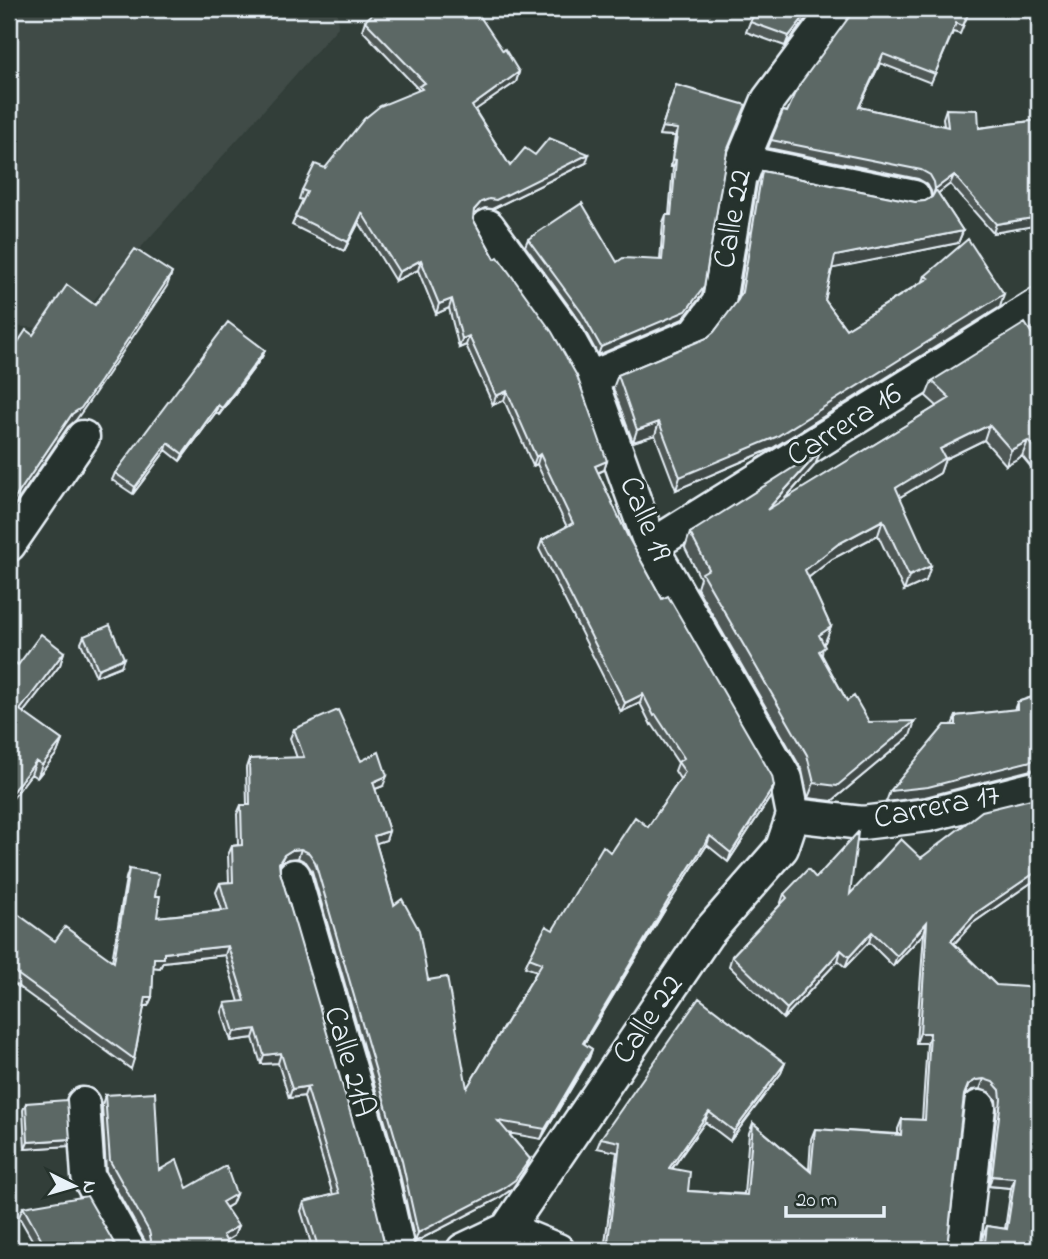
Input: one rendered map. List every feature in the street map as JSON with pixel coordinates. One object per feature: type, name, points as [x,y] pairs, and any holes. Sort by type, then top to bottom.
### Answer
[{"type":"street","name":"Calle 22","points":[[590,378],[695,334],[719,302],[742,162],[768,100],[836,9]]},
{"type":"street","points":[[742,162],[914,197]]},
{"type":"street","name":"Calle 19","points":[[488,226],[565,331],[590,378],[651,547],[786,779],[793,815]]},
{"type":"street","name":"Carrera 16","points":[[651,547],[1039,304]]},
{"type":"street","points":[[9,545],[83,437]]},
{"type":"street","name":"Carrera 17","points":[[793,815],[862,823],[928,815],[1039,787]]},
{"type":"street","name":"Calle 22","points":[[507,1229],[708,934],[782,848],[793,815]]},
{"type":"street","name":"Calle 21A","points":[[294,876],[381,1175],[398,1250]]},
{"type":"street","points":[[83,1104],[88,1176],[129,1250]]},
{"type":"street","points":[[963,1250],[979,1107]]},
{"type":"street","points":[[463,1250],[507,1229],[558,1250]]},
{"type":"shaded area","points":[[9,9],[337,9],[338,27],[93,301],[41,328],[9,326]]},
{"type":"building","points":[[378,9],[475,9],[519,72],[472,106],[510,166],[525,148],[535,155],[549,138],[589,154],[496,200],[481,202],[474,210],[473,219],[495,259],[498,257],[552,332],[577,376],[607,461],[595,466],[627,535],[662,599],[668,596],[772,776],[774,786],[731,853],[710,836],[583,1043],[592,1049],[545,1129],[498,1121],[530,1159],[515,1180],[418,1233],[402,1161],[315,862],[309,853],[301,849],[284,855],[279,863],[280,872],[367,1170],[386,1250],[319,1250],[304,1202],[339,1193],[307,1088],[310,1086],[292,1089],[281,1053],[264,1055],[256,1029],[234,1032],[225,1003],[245,1001],[228,946],[164,953],[164,958],[154,958],[152,997],[146,997],[134,1059],[9,968],[9,915],[12,910],[55,941],[65,927],[114,962],[129,869],[159,874],[155,896],[160,896],[157,917],[228,910],[220,883],[233,882],[232,846],[242,845],[241,805],[250,805],[249,759],[304,757],[294,729],[338,710],[361,761],[379,752],[387,776],[373,782],[389,831],[374,836],[394,905],[402,899],[419,930],[428,980],[447,977],[467,1088],[542,963],[529,958],[546,926],[553,930],[603,846],[611,853],[635,817],[648,827],[685,772],[678,762],[684,758],[656,715],[654,716],[643,694],[625,703],[542,540],[573,523],[540,454],[536,457],[507,391],[496,396],[469,336],[462,339],[452,299],[439,304],[421,260],[399,272],[362,213],[348,242],[295,216],[307,192],[302,190],[315,164],[325,168],[364,119],[380,106],[422,89],[419,86],[425,83],[365,21]]},
{"type":"building","points":[[757,9],[810,9],[789,36],[750,22]]},
{"type":"building","points":[[855,9],[970,9],[963,26],[956,23],[935,74],[883,54],[859,107],[948,127],[946,109],[978,110],[979,128],[1039,120],[1039,217],[996,224],[954,175],[935,189],[930,175],[921,170],[771,140],[783,111],[787,112],[800,84]]},
{"type":"building","points":[[1038,9],[1039,38],[1036,38]]},
{"type":"building","points":[[676,85],[746,105],[727,151],[704,287],[686,311],[601,347],[582,313],[528,239],[582,203],[617,262],[623,258],[662,260],[666,215],[671,215],[676,160],[673,159],[678,129],[662,127]]},
{"type":"building","points":[[762,171],[915,202],[932,197],[936,190],[963,231],[835,256],[825,300],[846,329],[929,278],[925,276],[968,239],[1004,294],[776,437],[680,477],[659,422],[637,430],[618,375],[707,338],[738,300],[742,292]]},
{"type":"building","points":[[135,249],[172,273],[100,381],[81,408],[72,414],[9,507],[9,356],[26,330],[33,335],[67,285],[95,305]]},
{"type":"building","points":[[228,322],[265,350],[222,408],[218,405],[183,454],[168,443],[135,487],[115,473]]},
{"type":"building","points":[[1025,323],[1039,345],[1034,350],[1039,359],[1039,455],[1028,441],[1011,450],[989,425],[940,449],[945,458],[896,488],[931,566],[909,576],[883,520],[838,544],[805,570],[831,627],[819,635],[825,647],[819,651],[847,701],[854,696],[869,722],[915,721],[837,786],[814,783],[807,755],[702,573],[709,569],[690,533],[821,450],[767,510],[950,398],[932,381]]},
{"type":"building","points":[[110,625],[124,658],[98,669],[84,636]]},
{"type":"building","points":[[41,634],[64,652],[20,710],[62,740],[42,765],[36,761],[9,796],[9,658],[18,665]]},
{"type":"building","points":[[1039,695],[1039,759],[928,787],[890,791],[945,725],[956,725],[956,716],[1017,709],[1017,702]]},
{"type":"building","points":[[1039,797],[1039,870],[976,913],[951,941],[996,985],[1039,988],[1039,1250],[981,1250],[987,1226],[1007,1229],[1015,1178],[992,1176],[1001,1099],[1000,1090],[993,1082],[984,1079],[968,1085],[964,1095],[948,1238],[952,1250],[632,1250],[632,1245],[608,1242],[620,1142],[601,1138],[699,998],[785,1063],[734,1131],[709,1112],[669,1168],[690,1172],[688,1191],[747,1195],[753,1123],[811,1172],[815,1129],[901,1135],[902,1119],[925,1120],[930,1033],[920,1033],[927,922],[897,956],[872,932],[849,957],[841,950],[787,1009],[732,956],[787,898],[784,894],[808,869],[816,878],[858,832],[850,894],[901,839],[921,858],[982,811]]},
{"type":"building","points":[[155,1092],[159,1170],[177,1160],[187,1188],[226,1166],[236,1194],[222,1202],[238,1226],[223,1235],[231,1250],[147,1250],[151,1240],[149,1231],[110,1161],[105,1095]]},
{"type":"building","points":[[67,1100],[70,1139],[28,1142],[26,1103]]},
{"type":"building","points":[[87,1196],[118,1250],[47,1250],[23,1207]]},
{"type":"building","points":[[9,1236],[29,1250],[9,1250]]}]
